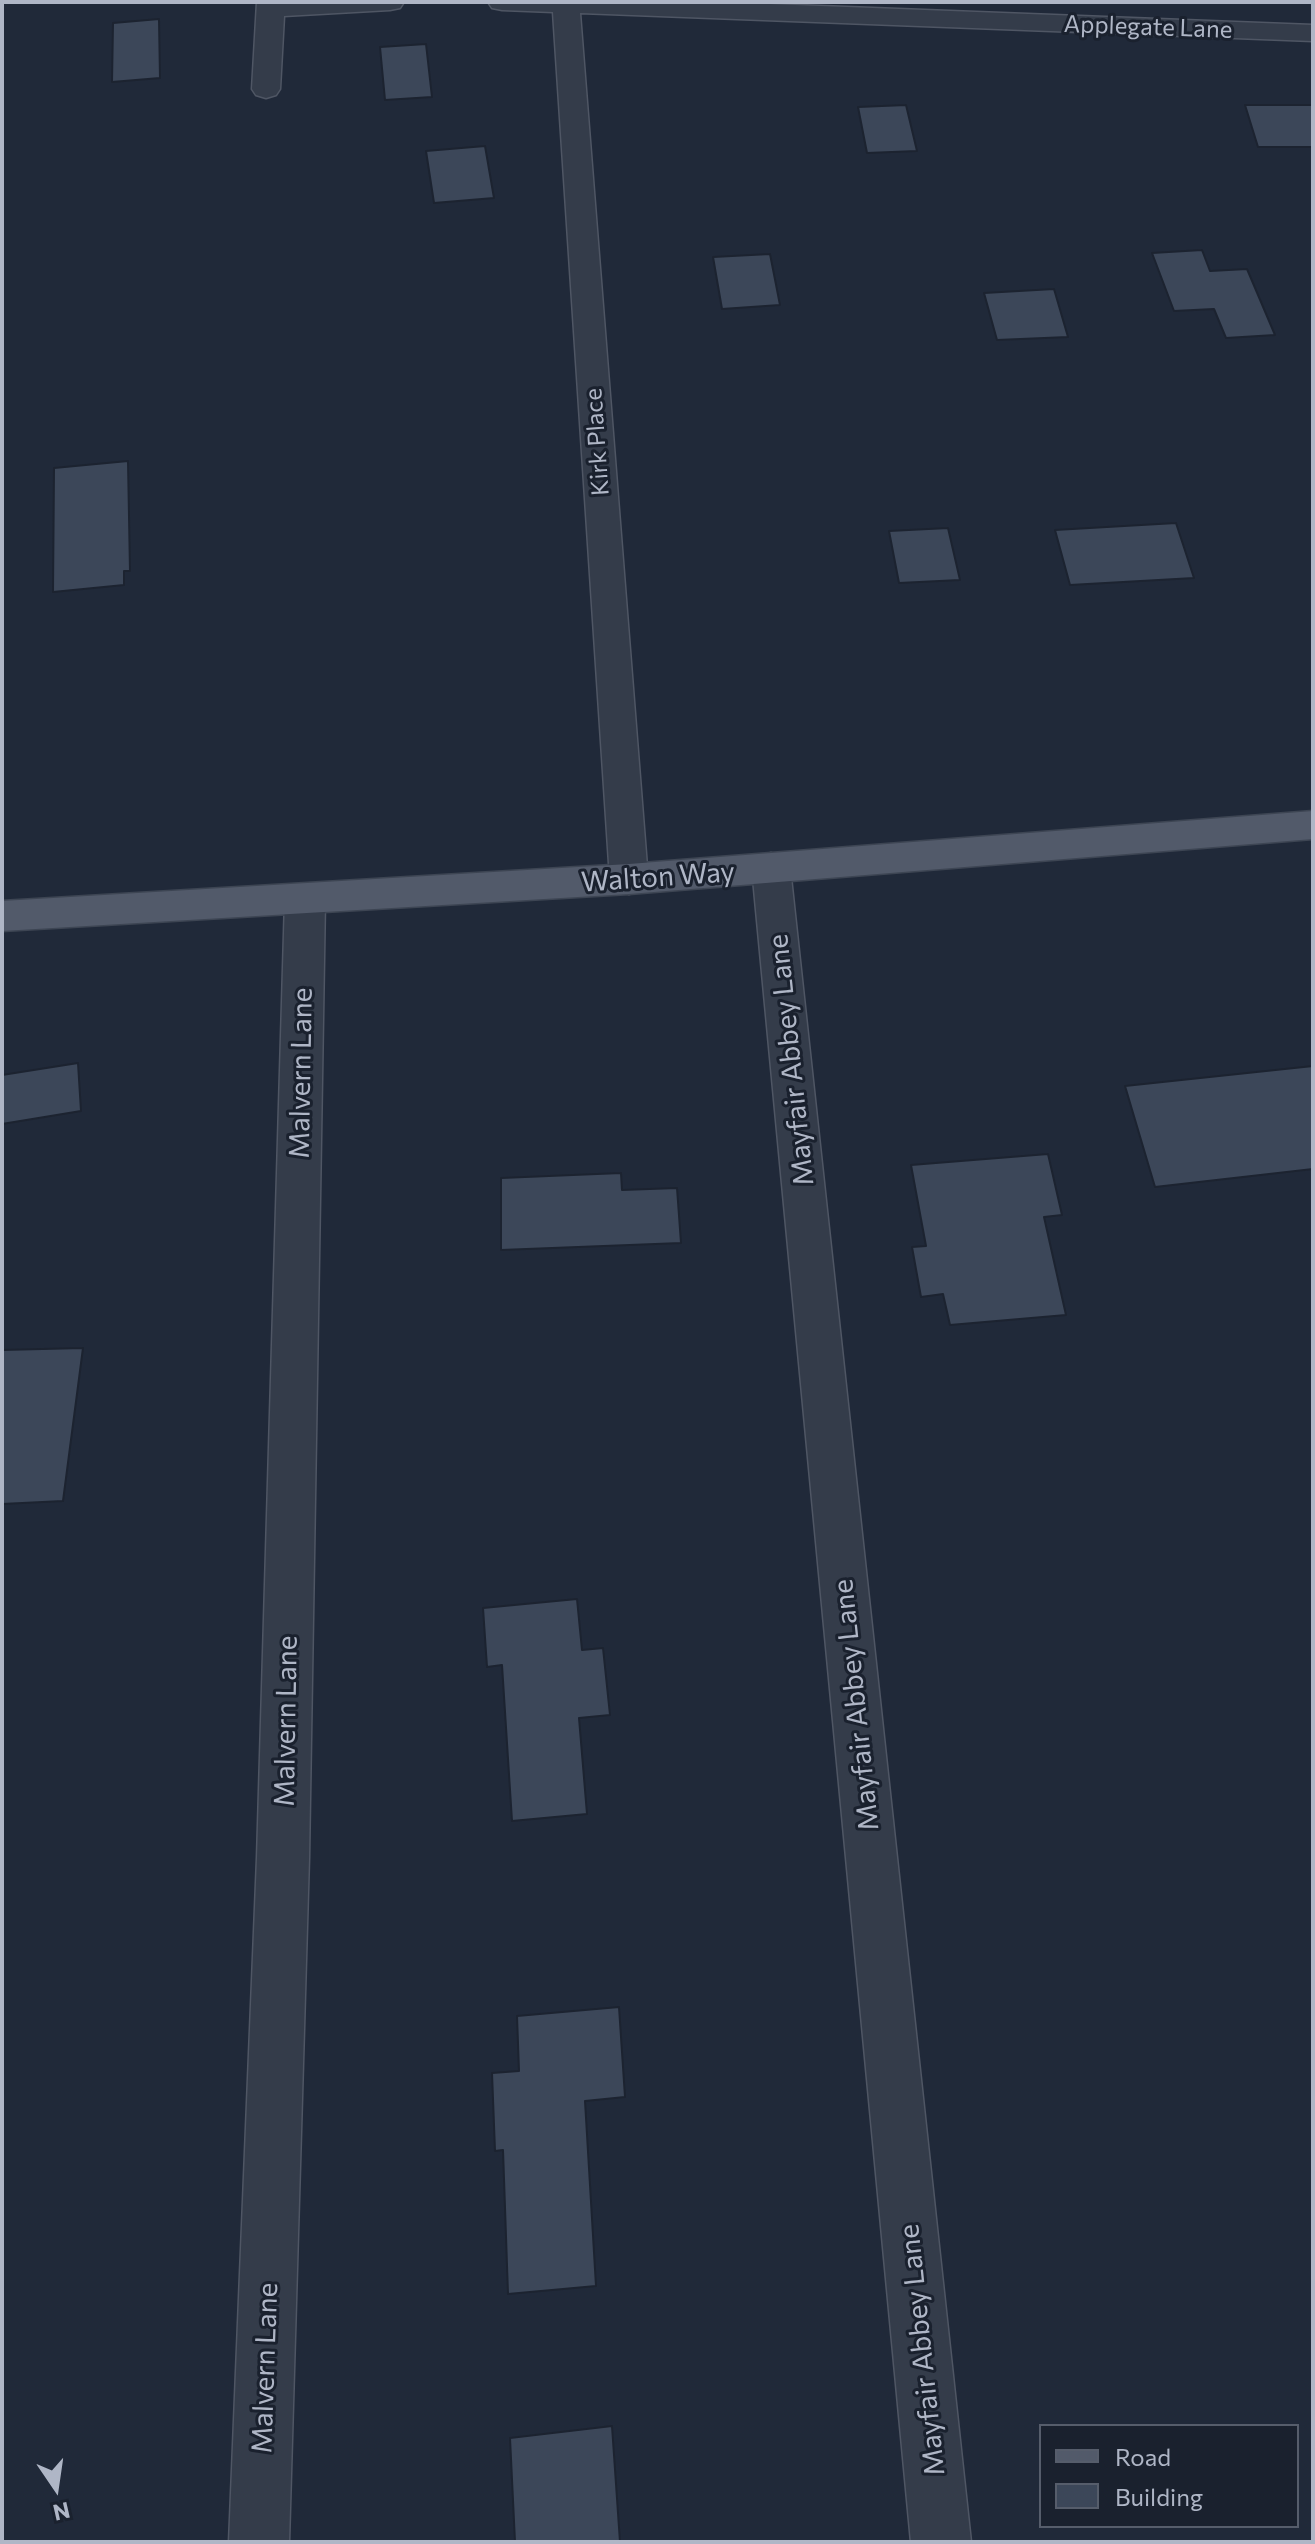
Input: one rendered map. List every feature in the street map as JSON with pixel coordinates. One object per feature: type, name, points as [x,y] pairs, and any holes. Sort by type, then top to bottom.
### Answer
[{"type":"main road","name":"Walton Way","points":[[2,916],[629,879],[1313,825]]},
{"type":"street","points":[[266,89],[271,6],[390,2]]},
{"type":"street","name":"Applegate Lane","points":[[502,2],[1313,33]]},
{"type":"street","name":"Kirk Place","points":[[566,5],[629,879]]},
{"type":"street","name":"Mayfair Abbey Lane","points":[[771,868],[941,2542]]},
{"type":"street","name":"Malvern Lane","points":[[259,2542],[283,1858],[305,899]]},
{"type":"building","points":[[159,19],[160,78],[112,82],[113,23]]},
{"type":"building","points":[[426,44],[432,97],[385,100],[380,47]]},
{"type":"building","points":[[906,105],[917,151],[867,153],[858,107]]},
{"type":"building","points":[[1245,105],[1313,105],[1313,147],[1258,147]]},
{"type":"building","points":[[485,146],[494,198],[434,203],[426,151]]},
{"type":"building","points":[[1202,250],[1210,271],[1247,269],[1275,335],[1226,338],[1214,309],[1174,311],[1152,253]]},
{"type":"building","points":[[770,254],[780,305],[722,309],[713,257]]},
{"type":"building","points":[[1054,289],[1068,337],[997,340],[984,293]]},
{"type":"building","points":[[128,461],[130,571],[124,571],[124,585],[53,592],[54,468]]},
{"type":"building","points":[[1176,523],[1194,578],[1070,585],[1055,530]]},
{"type":"building","points":[[948,528],[960,580],[899,583],[889,531]]},
{"type":"building","points":[[78,1063],[81,1111],[2,1124],[2,1075]]},
{"type":"building","points":[[1313,1066],[1313,1169],[1155,1187],[1125,1086]]},
{"type":"building","points":[[1048,1154],[1062,1215],[1044,1217],[1066,1315],[950,1325],[943,1294],[921,1297],[912,1247],[926,1246],[911,1165]]},
{"type":"building","points":[[621,1173],[622,1190],[677,1188],[681,1243],[501,1250],[501,1178]]},
{"type":"building","points":[[83,1348],[63,1501],[2,1504],[2,1350]]},
{"type":"building","points":[[577,1599],[582,1650],[603,1648],[610,1715],[579,1718],[587,1814],[512,1821],[502,1665],[487,1667],[483,1608]]},
{"type":"building","points":[[619,2007],[625,2097],[585,2101],[596,2286],[508,2294],[503,2150],[495,2151],[492,2073],[519,2071],[517,2016]]},
{"type":"building","points":[[612,2426],[620,2542],[515,2542],[510,2438]]}]
